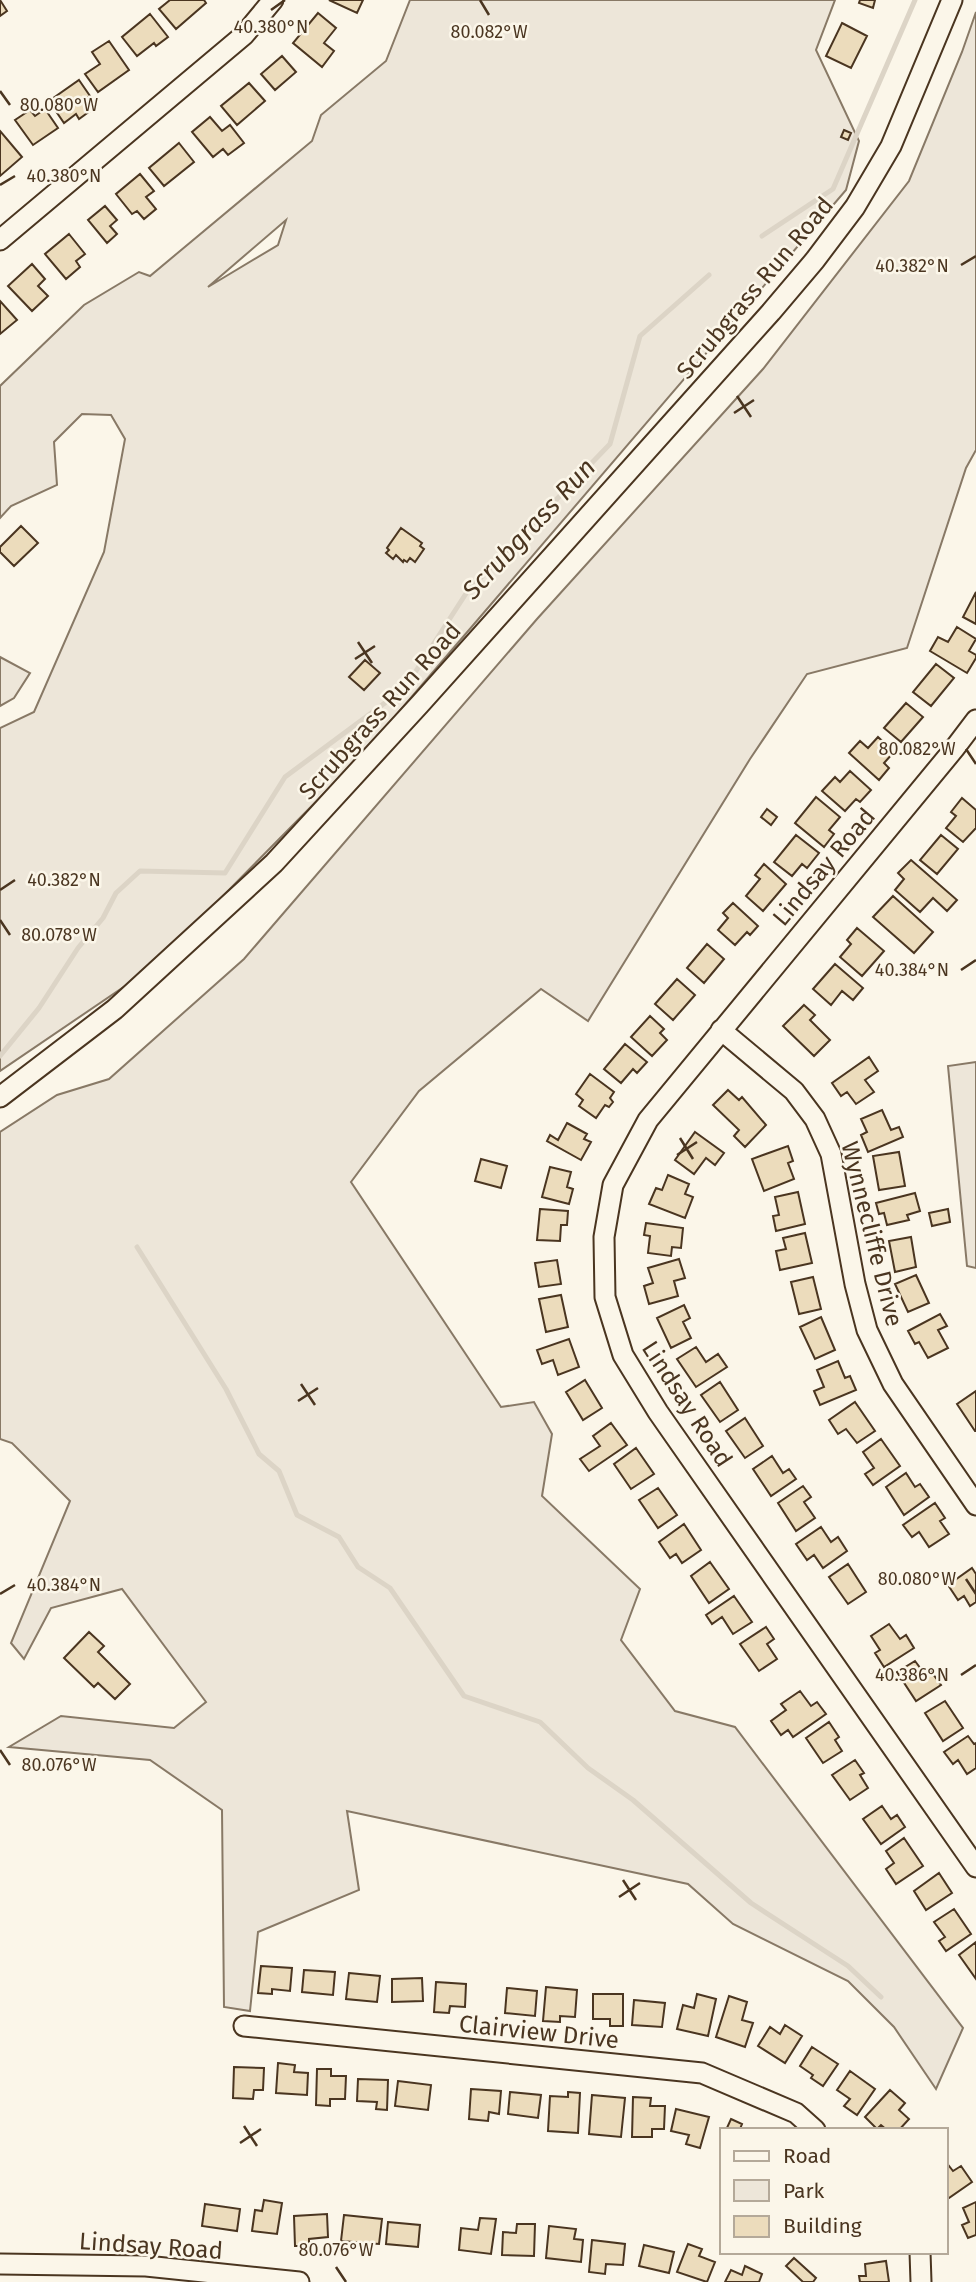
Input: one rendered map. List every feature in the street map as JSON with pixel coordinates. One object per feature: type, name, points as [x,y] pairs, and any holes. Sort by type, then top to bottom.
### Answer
[{"type":"street","points":[[0,240],[244,35],[273,0]]},
{"type":"street","name":"Scrubgrass Run Road","points":[[0,1097],[115,1009],[274,863],[771,312],[855,207],[879,167],[891,146],[952,0]]},
{"type":"street","name":"Lindsay Road","points":[[976,720],[648,1120],[613,1185],[604,1237],[605,1297],[623,1355],[658,1412],[976,1867]]},
{"type":"street","name":"Wynnecliffe Drive","points":[[721,1030],[794,1091],[815,1119],[831,1154],[855,1284],[867,1330],[893,1384],[976,1505]]},
{"type":"street","name":"Clairview Drive","points":[[244,2026],[702,2073],[796,2113],[813,2128]]},
{"type":"street","points":[[920,2254],[921,2282]]},
{"type":"street","name":"Lindsay Road","points":[[0,2264],[146,2266],[299,2282]]},
{"type":"green space","points":[[410,0],[835,0],[816,50],[859,141],[846,190],[361,756],[153,967],[0,1071],[0,728],[34,712],[104,552],[125,439],[111,415],[82,414],[54,442],[57,485],[11,506],[0,518],[0,386],[84,305],[139,272],[150,276],[312,141],[321,115],[386,61]],"holes":[[[286,220],[278,245],[208,287]]]},
{"type":"green space","points":[[976,12],[976,450],[966,468],[907,648],[807,674],[750,759],[588,1021],[541,989],[419,1091],[351,1182],[501,1407],[534,1402],[552,1434],[542,1496],[640,1589],[621,1640],[675,1711],[735,1727],[963,2028],[936,2089],[894,2027],[848,1981],[733,1924],[688,1884],[347,1811],[359,1890],[258,1932],[250,2011],[224,2007],[222,1810],[150,1760],[9,1747],[61,1716],[174,1728],[206,1702],[122,1589],[51,1608],[24,1659],[11,1643],[70,1501],[12,1443],[0,1439],[0,1132],[57,1095],[109,1079],[244,959],[537,619],[763,369],[909,181]]},
{"type":"green space","points":[[0,657],[30,673],[14,698],[0,706]]},
{"type":"green space","points":[[976,1062],[976,1268],[967,1266],[948,1066]]},
{"type":"building","points":[[0,0],[7,11],[0,16]]},
{"type":"building","points":[[170,0],[204,0],[206,3],[176,29],[159,9]]},
{"type":"building","points":[[329,0],[363,0],[357,13]]},
{"type":"building","points":[[860,0],[875,0],[873,8],[859,3]]},
{"type":"building","points":[[318,13],[336,28],[324,43],[334,51],[322,67],[293,43]]},
{"type":"building","points":[[150,14],[168,37],[156,46],[154,43],[137,56],[122,37]]},
{"type":"building","points":[[842,23],[867,36],[851,68],[826,56]]},
{"type":"building","points":[[109,41],[129,70],[98,92],[85,74],[100,64],[92,52]]},
{"type":"building","points":[[282,56],[296,72],[275,90],[261,74]]},
{"type":"building","points":[[79,80],[90,96],[83,101],[90,111],[79,119],[76,114],[64,123],[49,101]]},
{"type":"building","points":[[249,83],[265,101],[237,125],[221,106]]},
{"type":"building","points":[[45,109],[58,128],[33,145],[15,120],[30,110],[35,116]]},
{"type":"building","points":[[210,117],[222,131],[230,125],[244,143],[228,155],[223,149],[213,157],[192,132]]},
{"type":"building","points":[[844,130],[851,133],[848,140],[841,137]]},
{"type":"building","points":[[0,131],[22,157],[0,176]]},
{"type":"building","points":[[179,143],[194,162],[164,186],[149,168]]},
{"type":"building","points":[[140,174],[154,191],[146,197],[156,209],[144,219],[137,211],[132,214],[116,194]]},
{"type":"building","points":[[105,206],[117,220],[110,226],[117,234],[107,243],[88,220]]},
{"type":"building","points":[[69,234],[85,254],[76,261],[80,267],[66,279],[45,254]]},
{"type":"building","points":[[32,264],[45,279],[38,286],[48,296],[32,311],[8,286]]},
{"type":"building","points":[[0,301],[17,320],[0,334]]},
{"type":"building","points":[[21,526],[38,543],[14,566],[0,552],[0,547]]},
{"type":"building","points":[[401,528],[422,543],[420,546],[424,549],[415,562],[410,558],[403,562],[396,555],[393,559],[386,553]]},
{"type":"building","points":[[976,592],[976,624],[963,617]]},
{"type":"building","points":[[957,627],[976,639],[969,651],[976,655],[976,658],[967,673],[930,651],[938,637],[948,642]]},
{"type":"building","points":[[365,660],[380,673],[364,690],[349,677]]},
{"type":"building","points":[[936,664],[954,678],[931,706],[913,692]]},
{"type":"building","points":[[906,703],[923,717],[901,742],[884,728]]},
{"type":"building","points":[[878,737],[894,752],[884,763],[889,768],[879,780],[849,753],[860,741],[868,748]]},
{"type":"building","points":[[850,771],[871,790],[860,802],[856,799],[845,811],[822,791],[835,777],[840,782]]},
{"type":"building","points":[[816,797],[840,817],[829,830],[834,834],[824,847],[795,823]]},
{"type":"building","points":[[962,798],[976,810],[976,828],[963,842],[946,828],[956,816],[951,812]]},
{"type":"building","points":[[767,809],[777,817],[771,825],[761,817]]},
{"type":"building","points":[[796,835],[819,853],[807,868],[802,864],[792,876],[774,862]]},
{"type":"building","points":[[941,835],[958,849],[937,874],[920,860]]},
{"type":"building","points":[[911,860],[957,900],[947,911],[933,898],[920,912],[895,890],[904,879],[898,873]]},
{"type":"building","points":[[764,864],[786,884],[763,911],[746,896],[760,879],[755,875]]},
{"type":"building","points":[[893,896],[933,932],[914,953],[873,917]]},
{"type":"building","points":[[733,903],[758,926],[750,935],[747,932],[735,945],[718,930],[728,918],[723,913]]},
{"type":"building","points":[[857,928],[884,951],[862,976],[840,957],[851,944],[847,940]]},
{"type":"building","points":[[707,944],[724,959],[704,983],[687,968]]},
{"type":"building","points":[[835,964],[863,988],[853,1000],[842,991],[831,1005],[813,989]]},
{"type":"building","points":[[677,979],[695,995],[673,1020],[655,1004]]},
{"type":"building","points":[[804,1005],[815,1015],[810,1020],[830,1040],[814,1056],[783,1026]]},
{"type":"building","points":[[650,1016],[664,1029],[660,1033],[667,1040],[652,1056],[631,1037]]},
{"type":"building","points":[[625,1044],[647,1062],[637,1073],[633,1069],[621,1083],[604,1069]]},
{"type":"building","points":[[869,1057],[878,1071],[865,1080],[874,1092],[856,1104],[847,1092],[841,1096],[832,1083]]},
{"type":"building","points":[[590,1074],[614,1092],[610,1098],[613,1102],[609,1107],[605,1105],[596,1118],[579,1106],[583,1100],[576,1094]]},
{"type":"building","points":[[728,1090],[739,1100],[742,1097],[766,1125],[745,1147],[734,1136],[739,1130],[713,1105]]},
{"type":"building","points":[[882,1110],[891,1130],[899,1127],[903,1137],[868,1152],[861,1135],[867,1132],[861,1119]]},
{"type":"building","points":[[567,1123],[587,1134],[584,1139],[591,1142],[581,1160],[547,1141],[550,1135],[558,1140]]},
{"type":"building","points":[[695,1132],[724,1153],[715,1165],[706,1158],[694,1174],[675,1160]]},
{"type":"building","points":[[788,1146],[793,1161],[788,1163],[794,1179],[764,1191],[752,1159]]},
{"type":"building","points":[[899,1152],[905,1186],[879,1190],[873,1156]]},
{"type":"building","points":[[481,1159],[507,1166],[501,1188],[475,1181]]},
{"type":"building","points":[[550,1167],[571,1172],[567,1187],[573,1189],[569,1204],[542,1197]]},
{"type":"building","points":[[668,1175],[689,1184],[685,1194],[693,1197],[685,1218],[649,1204],[656,1188],[662,1190]]},
{"type":"building","points":[[798,1192],[805,1224],[776,1231],[773,1216],[779,1215],[775,1197]]},
{"type":"building","points":[[915,1193],[920,1211],[907,1215],[909,1220],[887,1225],[884,1213],[879,1214],[876,1203]]},
{"type":"building","points":[[540,1209],[568,1211],[567,1225],[561,1225],[560,1241],[537,1240]]},
{"type":"building","points":[[948,1209],[950,1222],[932,1226],[929,1213]]},
{"type":"building","points":[[646,1223],[683,1228],[681,1248],[672,1247],[671,1256],[648,1253],[650,1236],[644,1235]]},
{"type":"building","points":[[805,1233],[812,1263],[780,1270],[776,1251],[786,1249],[783,1238]]},
{"type":"building","points":[[911,1237],[916,1267],[895,1272],[889,1241]]},
{"type":"building","points":[[679,1259],[685,1278],[674,1281],[678,1296],[649,1304],[644,1286],[653,1283],[648,1268]]},
{"type":"building","points":[[557,1260],[561,1284],[539,1287],[535,1263]]},
{"type":"building","points":[[916,1275],[929,1303],[908,1312],[895,1284]]},
{"type":"building","points":[[813,1277],[821,1309],[799,1314],[791,1282]]},
{"type":"building","points":[[561,1295],[568,1327],[546,1332],[539,1299]]},
{"type":"building","points":[[684,1305],[690,1318],[683,1322],[691,1338],[671,1348],[657,1318]]},
{"type":"building","points":[[940,1314],[947,1326],[938,1330],[948,1348],[928,1358],[919,1342],[915,1344],[908,1331]]},
{"type":"building","points":[[821,1317],[835,1350],[815,1359],[800,1327]]},
{"type":"building","points":[[569,1339],[579,1367],[558,1375],[553,1360],[542,1364],[537,1350]]},
{"type":"building","points":[[696,1347],[706,1362],[718,1354],[727,1367],[696,1387],[677,1359]]},
{"type":"building","points":[[838,1361],[845,1378],[850,1376],[856,1390],[820,1405],[814,1391],[824,1387],[817,1370]]},
{"type":"building","points":[[585,1380],[602,1408],[583,1420],[566,1392]]},
{"type":"building","points":[[720,1382],[738,1410],[720,1422],[701,1395]]},
{"type":"building","points":[[976,1391],[976,1431],[975,1431],[957,1404]]},
{"type":"building","points":[[855,1402],[875,1431],[857,1443],[846,1429],[838,1434],[829,1420]]},
{"type":"building","points":[[745,1418],[763,1446],[745,1458],[726,1431]]},
{"type":"building","points":[[611,1423],[627,1445],[589,1471],[580,1459],[600,1446],[593,1436]]},
{"type":"building","points":[[881,1439],[900,1466],[873,1485],[865,1474],[874,1468],[863,1452]]},
{"type":"building","points":[[636,1448],[654,1474],[631,1489],[614,1464]]},
{"type":"building","points":[[772,1456],[783,1473],[789,1469],[796,1479],[771,1496],[753,1469]]},
{"type":"building","points":[[906,1473],[915,1487],[920,1484],[929,1497],[904,1515],[886,1487]]},
{"type":"building","points":[[803,1486],[811,1497],[804,1502],[815,1518],[796,1531],[778,1503]]},
{"type":"building","points":[[658,1488],[677,1515],[658,1528],[639,1500]]},
{"type":"building","points":[[935,1503],[945,1518],[940,1521],[949,1534],[929,1547],[919,1532],[912,1537],[903,1525]]},
{"type":"building","points":[[684,1524],[701,1550],[682,1563],[676,1554],[670,1558],[659,1542]]},
{"type":"building","points":[[821,1527],[831,1542],[838,1537],[847,1551],[823,1568],[814,1555],[807,1560],[796,1544]]},
{"type":"building","points":[[710,1562],[729,1589],[709,1603],[691,1576]]},
{"type":"building","points":[[848,1564],[866,1592],[848,1604],[829,1577]]},
{"type":"building","points":[[972,1568],[976,1574],[976,1602],[970,1606],[964,1596],[958,1600],[948,1585]]},
{"type":"building","points":[[734,1596],[752,1622],[733,1634],[722,1617],[712,1624],[706,1615]]},
{"type":"building","points":[[889,1624],[900,1639],[906,1635],[914,1648],[884,1667],[875,1653],[880,1650],[871,1636]]},
{"type":"building","points":[[766,1627],[774,1639],[767,1644],[777,1659],[759,1671],[740,1644]]},
{"type":"building","points":[[89,1632],[104,1646],[98,1652],[130,1684],[115,1699],[98,1683],[94,1687],[64,1658]]},
{"type":"building","points":[[915,1661],[924,1673],[930,1670],[941,1685],[916,1701],[897,1672]]},
{"type":"building","points":[[800,1691],[811,1706],[817,1702],[826,1714],[793,1737],[788,1730],[781,1735],[771,1721],[786,1710],[781,1704]]},
{"type":"building","points":[[945,1701],[963,1728],[943,1741],[925,1713]]},
{"type":"building","points":[[829,1722],[839,1737],[835,1740],[842,1751],[823,1763],[806,1738]]},
{"type":"building","points":[[968,1736],[976,1743],[976,1768],[967,1774],[958,1760],[953,1764],[944,1752]]},
{"type":"building","points":[[855,1760],[864,1773],[860,1775],[868,1788],[850,1800],[832,1775]]},
{"type":"building","points":[[882,1806],[891,1819],[897,1815],[905,1827],[881,1844],[863,1819]]},
{"type":"building","points":[[904,1838],[923,1866],[896,1884],[886,1869],[894,1863],[886,1851]]},
{"type":"building","points":[[939,1873],[952,1893],[926,1910],[914,1891]]},
{"type":"building","points":[[954,1909],[971,1934],[946,1951],[939,1941],[945,1937],[934,1922]]},
{"type":"building","points":[[976,1942],[976,1979],[959,1955]]},
{"type":"building","points":[[261,1966],[292,1968],[290,1991],[272,1989],[272,1994],[258,1993]]},
{"type":"building","points":[[304,1970],[335,1972],[333,1995],[302,1992]]},
{"type":"building","points":[[349,1973],[380,1976],[377,2002],[346,1999]]},
{"type":"building","points":[[422,1978],[423,2001],[392,2002],[392,1979]]},
{"type":"building","points":[[436,1982],[466,1984],[465,2007],[450,2006],[449,2013],[434,2012]]},
{"type":"building","points":[[546,1987],[577,1990],[575,2017],[560,2016],[560,2022],[543,2021]]},
{"type":"building","points":[[507,1988],[537,1991],[535,2016],[505,2013]]},
{"type":"building","points":[[593,1994],[623,1994],[623,2026],[610,2026],[610,2019],[593,2019]]},
{"type":"building","points":[[697,1994],[716,1999],[708,2036],[677,2029],[683,2005],[694,2008]]},
{"type":"building","points":[[729,1996],[747,2002],[742,2020],[753,2023],[745,2047],[716,2037]]},
{"type":"building","points":[[634,2000],[665,2003],[662,2027],[632,2025]]},
{"type":"building","points":[[785,2025],[802,2036],[785,2063],[758,2046],[770,2027],[780,2034]]},
{"type":"building","points":[[812,2047],[838,2064],[823,2086],[800,2066]]},
{"type":"building","points":[[278,2063],[295,2065],[294,2072],[308,2073],[307,2095],[276,2093]]},
{"type":"building","points":[[234,2067],[264,2068],[263,2090],[254,2090],[253,2099],[233,2098]]},
{"type":"building","points":[[317,2069],[331,2069],[331,2076],[346,2076],[345,2099],[330,2099],[330,2106],[316,2105]]},
{"type":"building","points":[[850,2071],[875,2089],[857,2115],[844,2106],[850,2099],[837,2090]]},
{"type":"building","points":[[358,2079],[388,2080],[387,2110],[376,2109],[377,2102],[357,2101]]},
{"type":"building","points":[[398,2081],[431,2085],[428,2110],[395,2106]]},
{"type":"building","points":[[471,2089],[501,2091],[499,2114],[489,2112],[488,2121],[469,2119]]},
{"type":"building","points":[[890,2090],[905,2103],[899,2110],[909,2119],[901,2128],[885,2128],[881,2125],[876,2128],[865,2117]]},
{"type":"building","points":[[510,2092],[541,2095],[538,2118],[508,2114]]},
{"type":"building","points":[[568,2092],[580,2093],[578,2133],[548,2131],[550,2096],[568,2097]]},
{"type":"building","points":[[592,2095],[625,2098],[621,2137],[589,2134]]},
{"type":"building","points":[[633,2097],[651,2098],[650,2106],[665,2106],[664,2129],[652,2129],[652,2137],[632,2137]]},
{"type":"building","points":[[676,2109],[709,2117],[700,2148],[686,2144],[689,2135],[671,2131]]},
{"type":"building","points":[[731,2119],[742,2124],[740,2128],[727,2128]]},
{"type":"building","points":[[948,2165],[953,2171],[961,2166],[972,2182],[948,2199]]},
{"type":"building","points":[[264,2200],[282,2203],[277,2234],[252,2231],[255,2210],[262,2211]]},
{"type":"building","points":[[976,2202],[976,2235],[968,2238],[962,2225],[969,2222],[963,2208]]},
{"type":"building","points":[[205,2204],[240,2209],[237,2231],[202,2226]]},
{"type":"building","points":[[327,2214],[328,2237],[309,2239],[309,2246],[295,2246],[294,2216]]},
{"type":"building","points":[[344,2215],[382,2219],[379,2244],[341,2241]]},
{"type":"building","points":[[480,2218],[496,2219],[491,2254],[459,2250],[461,2228],[478,2230]]},
{"type":"building","points":[[388,2222],[420,2225],[418,2247],[386,2244]]},
{"type":"building","points":[[517,2224],[535,2224],[534,2256],[502,2255],[503,2232],[516,2233]]},
{"type":"building","points":[[549,2226],[576,2229],[574,2239],[583,2240],[581,2262],[546,2258]]},
{"type":"building","points":[[592,2240],[625,2244],[623,2265],[606,2264],[605,2274],[589,2272]]},
{"type":"building","points":[[688,2244],[702,2249],[699,2256],[715,2262],[707,2282],[677,2272]]},
{"type":"building","points":[[644,2245],[674,2252],[669,2273],[639,2266]]},
{"type":"building","points":[[794,2258],[816,2278],[813,2282],[803,2282],[786,2266]]},
{"type":"building","points":[[886,2261],[889,2282],[860,2282],[859,2276],[866,2276],[865,2264]]},
{"type":"building","points":[[745,2266],[762,2274],[759,2282],[725,2282],[731,2270],[742,2275]]},
{"type":"waterway","name":"Scrubgrass Run","points":[[762,236],[833,189],[915,0]]},
{"type":"waterway","name":"Scrubgrass Run","points":[[0,1056],[39,1008],[78,948],[103,918],[116,893],[140,871],[225,873],[285,777],[405,688],[467,592],[610,444],[640,336],[709,275]]},
{"type":"waterway","points":[[137,1247],[226,1389],[259,1454],[279,1471],[297,1515],[339,1537],[358,1567],[390,1588],[464,1696],[540,1722],[588,1768],[633,1800],[751,1903],[848,1966],[881,1997]]}]
